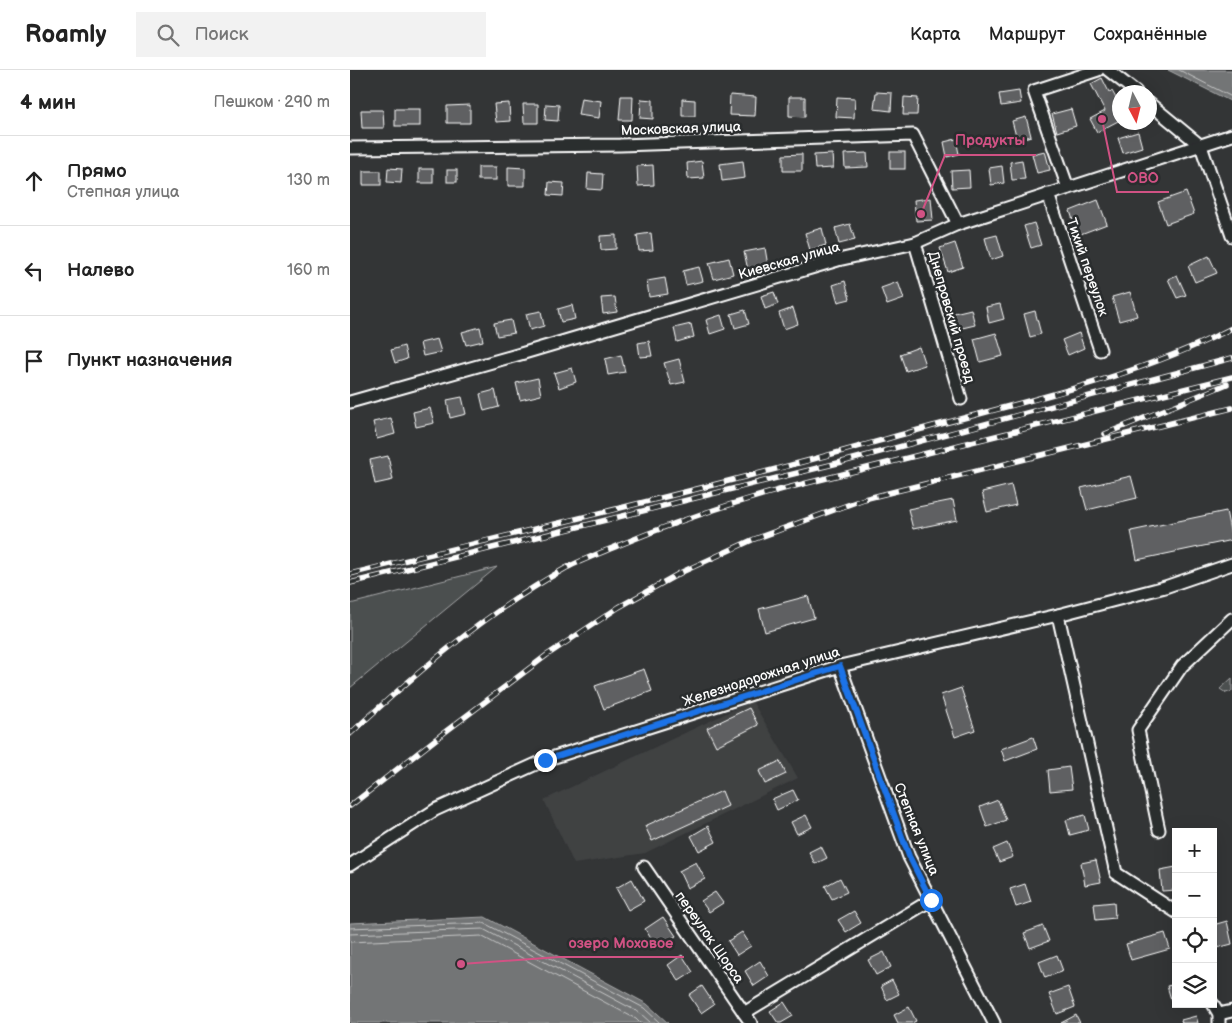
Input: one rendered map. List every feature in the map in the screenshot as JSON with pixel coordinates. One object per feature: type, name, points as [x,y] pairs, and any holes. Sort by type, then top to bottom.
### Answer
[{"type":"street","points":[[1068,188],[1034,91],[1098,70]]},
{"type":"street","points":[[1108,70],[1127,85]]},
{"type":"street","points":[[1157,110],[1201,146],[1232,236]]},
{"type":"street","name":"Московская улица","points":[[350,148],[620,145],[913,135],[958,224]]},
{"type":"street","name":"Киевская улица","points":[[350,402],[524,353],[838,260],[915,243],[958,224],[1232,136]]},
{"type":"street","name":"Тихий переулок","points":[[1048,194],[1100,350]]},
{"type":"street","name":"Днепровский проезд","points":[[915,243],[961,399]]},
{"type":"street","name":"Железнодорожная улица","points":[[350,865],[435,810],[545,760],[840,666],[1058,615],[1165,587],[1232,564]]},
{"type":"street","points":[[1058,615],[1116,873],[1172,909]]},
{"type":"street","points":[[1159,830],[1138,730],[1182,666],[1232,619]]},
{"type":"street","name":"Степная улица","points":[[840,666],[909,856],[994,1023]]},
{"type":"street","name":"переулок Щорса","points":[[644,867],[751,1023]]},
{"type":"street","points":[[744,1012],[931,900]]},
{"type":"street","points":[[1217,1014],[1232,1010]]},
{"type":"shaded area","points":[[497,567],[350,688],[350,604]]},
{"type":"shaded area","points":[[1232,678],[1232,691],[1226,693],[1220,689]]},
{"type":"shaded area","points":[[752,701],[798,778],[645,853],[574,864],[544,800]]},
{"type":"water","points":[[1168,70],[1232,70],[1232,102]]},
{"type":"water","points":[[485,917],[647,1004],[668,1023],[350,1023],[350,923]]},
{"type":"building","points":[[1102,78],[1109,92],[1112,91],[1112,124],[1097,132],[1090,119],[1105,111],[1091,84]]},
{"type":"building","points":[[1019,91],[1021,103],[1001,106],[999,94]]},
{"type":"building","points":[[876,92],[892,93],[891,111],[874,109]]},
{"type":"building","points":[[730,95],[756,97],[755,116],[729,115]]},
{"type":"building","points":[[621,96],[633,96],[632,120],[619,120]]},
{"type":"building","points":[[789,97],[805,97],[805,117],[789,116]]},
{"type":"building","points":[[837,97],[855,98],[854,118],[836,117]]},
{"type":"building","points":[[904,97],[918,98],[917,115],[903,115]]},
{"type":"building","points":[[581,98],[601,101],[599,118],[578,115]]},
{"type":"building","points":[[641,99],[653,100],[653,119],[640,118]]},
{"type":"building","points":[[682,99],[695,100],[695,116],[682,116]]},
{"type":"building","points":[[509,103],[510,121],[496,122],[494,104]]},
{"type":"building","points":[[523,104],[538,104],[538,123],[524,123]]},
{"type":"building","points":[[546,104],[559,105],[558,121],[545,120]]},
{"type":"building","points":[[470,105],[470,123],[447,123],[447,106]]},
{"type":"building","points":[[395,109],[420,109],[420,126],[395,126]]},
{"type":"building","points":[[1071,109],[1076,126],[1057,132],[1052,114]]},
{"type":"building","points":[[361,110],[383,110],[384,128],[362,128]]},
{"type":"building","points":[[1026,117],[1031,136],[1017,140],[1012,121]]},
{"type":"building","points":[[1138,132],[1142,147],[1123,153],[1118,138]]},
{"type":"building","points":[[956,139],[959,154],[947,157],[944,142]]},
{"type":"building","points":[[1045,151],[1050,170],[1037,173],[1032,154]]},
{"type":"building","points":[[890,152],[905,152],[905,169],[890,169]]},
{"type":"building","points":[[867,153],[868,167],[845,168],[844,154]]},
{"type":"building","points":[[802,154],[802,171],[783,171],[783,155]]},
{"type":"building","points":[[832,154],[833,168],[815,169],[814,155]]},
{"type":"building","points":[[1022,160],[1025,179],[1012,180],[1010,162]]},
{"type":"building","points":[[702,161],[704,178],[688,179],[687,163]]},
{"type":"building","points":[[743,161],[745,178],[722,181],[720,164]]},
{"type":"building","points":[[653,165],[654,185],[638,186],[637,166]]},
{"type":"building","points":[[1002,166],[1004,183],[991,185],[989,168]]},
{"type":"building","points":[[478,167],[496,167],[496,180],[478,180]]},
{"type":"building","points":[[508,167],[525,168],[525,186],[508,186]]},
{"type":"building","points":[[388,168],[402,169],[401,183],[387,182]]},
{"type":"building","points":[[419,169],[433,169],[433,183],[419,183]]},
{"type":"building","points":[[447,170],[457,170],[457,182],[447,182]]},
{"type":"building","points":[[969,170],[970,187],[952,188],[951,171]]},
{"type":"building","points":[[363,171],[381,171],[381,185],[363,185]]},
{"type":"building","points":[[588,173],[603,174],[602,190],[587,189]]},
{"type":"building","points":[[549,182],[564,183],[563,196],[548,195]]},
{"type":"building","points":[[1186,192],[1194,214],[1166,224],[1158,202]]},
{"type":"building","points":[[931,198],[933,220],[916,221],[914,200]]},
{"type":"building","points":[[1098,200],[1107,224],[1078,235],[1070,211]]},
{"type":"building","points":[[1034,223],[1041,245],[1031,248],[1024,226]]},
{"type":"building","points":[[850,224],[855,240],[839,244],[835,228]]},
{"type":"building","points":[[822,228],[826,245],[810,250],[805,233]]},
{"type":"building","points":[[651,233],[653,250],[639,251],[637,235]]},
{"type":"building","points":[[616,235],[616,249],[601,250],[600,236]]},
{"type":"building","points":[[997,235],[1003,256],[991,260],[985,238]]},
{"type":"building","points":[[955,243],[963,267],[948,272],[940,248]]},
{"type":"building","points":[[765,248],[768,266],[748,270],[744,252]]},
{"type":"building","points":[[1209,256],[1217,273],[1195,282],[1188,266]]},
{"type":"building","points":[[729,258],[733,274],[714,279],[709,263]]},
{"type":"building","points":[[699,267],[703,281],[686,285],[683,271]]},
{"type":"building","points":[[1177,275],[1186,295],[1177,298],[1168,279]]},
{"type":"building","points":[[665,278],[668,294],[649,297],[647,281]]},
{"type":"building","points":[[845,281],[850,299],[838,302],[833,285]]},
{"type":"building","points":[[898,282],[904,299],[887,305],[881,288]]},
{"type":"building","points":[[774,292],[778,304],[765,309],[761,296]]},
{"type":"building","points":[[1130,292],[1137,316],[1119,321],[1112,297]]},
{"type":"building","points":[[615,297],[617,312],[603,314],[601,298]]},
{"type":"building","points":[[1000,304],[1004,319],[989,323],[986,307]]},
{"type":"building","points":[[572,305],[575,319],[561,322],[558,309]]},
{"type":"building","points":[[793,308],[798,324],[784,329],[779,313]]},
{"type":"building","points":[[971,309],[975,325],[954,330],[950,314]]},
{"type":"building","points":[[745,310],[749,324],[735,328],[731,314]]},
{"type":"building","points":[[541,311],[544,326],[530,330],[526,314]]},
{"type":"building","points":[[1035,311],[1041,334],[1030,337],[1024,314]]},
{"type":"building","points":[[721,315],[725,329],[710,334],[706,320]]},
{"type":"building","points":[[511,320],[514,333],[497,336],[494,323]]},
{"type":"building","points":[[691,324],[694,337],[677,342],[674,328]]},
{"type":"building","points":[[480,327],[483,341],[466,345],[462,332]]},
{"type":"building","points":[[996,333],[1003,356],[980,362],[974,339]]},
{"type":"building","points":[[1079,333],[1084,348],[1068,355],[1062,340]]},
{"type":"building","points":[[437,339],[441,352],[423,356],[420,343]]},
{"type":"building","points":[[649,341],[652,356],[640,357],[638,343]]},
{"type":"building","points":[[404,346],[407,359],[395,363],[391,350]]},
{"type":"building","points":[[919,347],[925,365],[906,371],[900,354]]},
{"type":"building","points":[[621,355],[625,372],[608,375],[605,359]]},
{"type":"building","points":[[679,359],[685,382],[671,385],[664,363]]},
{"type":"building","points":[[572,368],[576,382],[559,388],[554,373]]},
{"type":"building","points":[[538,378],[541,395],[520,400],[516,383]]},
{"type":"building","points":[[495,390],[499,407],[484,411],[480,394]]},
{"type":"building","points":[[462,397],[466,414],[450,418],[447,400]]},
{"type":"building","points":[[430,408],[434,423],[416,427],[413,412]]},
{"type":"building","points":[[391,418],[395,434],[377,439],[373,422]]},
{"type":"building","points":[[388,456],[393,480],[375,484],[370,460]]},
{"type":"building","points":[[1131,476],[1137,498],[1087,510],[1081,488]]},
{"type":"building","points":[[1011,485],[1016,505],[987,512],[982,492]]},
{"type":"building","points":[[953,500],[957,520],[913,529],[908,509]]},
{"type":"building","points":[[1226,511],[1232,540],[1137,560],[1131,531]]},
{"type":"building","points":[[808,596],[814,618],[765,632],[759,609]]},
{"type":"building","points":[[644,669],[652,691],[604,709],[595,686]]},
{"type":"building","points":[[961,688],[975,730],[955,737],[941,695]]},
{"type":"building","points":[[749,708],[758,725],[716,746],[707,728]]},
{"type":"building","points":[[1033,737],[1037,749],[1005,761],[1001,749]]},
{"type":"building","points":[[780,761],[786,774],[765,784],[759,771]]},
{"type":"building","points":[[1069,767],[1072,789],[1050,791],[1048,770]]},
{"type":"building","points":[[793,790],[798,800],[777,810],[772,799]]},
{"type":"building","points":[[722,791],[728,806],[652,841],[645,826]]},
{"type":"building","points":[[998,800],[1006,820],[987,827],[980,807]]},
{"type":"building","points":[[806,815],[812,827],[797,834],[791,822]]},
{"type":"building","points":[[1085,815],[1089,830],[1070,835],[1066,820]]},
{"type":"building","points":[[708,826],[716,842],[699,851],[691,836]]},
{"type":"building","points":[[1007,843],[1013,857],[999,862],[993,849]]},
{"type":"building","points":[[821,846],[827,858],[815,864],[809,852]]},
{"type":"building","points":[[1096,860],[1101,882],[1085,885],[1081,863]]},
{"type":"building","points":[[696,862],[705,879],[687,888],[679,871]]},
{"type":"building","points":[[1172,868],[1172,890],[1162,891],[1160,870]]},
{"type":"building","points":[[840,878],[847,892],[832,899],[825,886]]},
{"type":"building","points":[[632,879],[644,901],[628,910],[616,888]]},
{"type":"building","points":[[1025,884],[1031,902],[1016,907],[1010,889]]},
{"type":"building","points":[[715,892],[723,903],[709,912],[701,901]]},
{"type":"building","points":[[1114,902],[1115,918],[1096,920],[1094,904]]},
{"type":"building","points":[[854,911],[861,923],[846,932],[838,920]]},
{"type":"building","points":[[663,917],[676,936],[657,948],[645,929]]},
{"type":"building","points":[[1227,921],[1232,944],[1217,948],[1217,924]]},
{"type":"building","points":[[1043,926],[1049,941],[1030,948],[1024,933]]},
{"type":"building","points":[[742,932],[751,946],[737,955],[728,941]]},
{"type":"building","points":[[1165,933],[1170,949],[1131,960],[1126,944]]},
{"type":"building","points":[[884,952],[891,967],[876,975],[868,960]]},
{"type":"building","points":[[682,955],[693,972],[679,981],[668,965]]},
{"type":"building","points":[[1057,955],[1063,971],[1045,978],[1039,962]]},
{"type":"building","points":[[760,961],[769,976],[754,986],[745,971]]},
{"type":"building","points":[[892,980],[899,994],[887,1000],[881,986]]},
{"type":"building","points":[[1172,985],[1172,1003],[1167,986]]},
{"type":"building","points":[[702,986],[714,1004],[701,1013],[689,995]]},
{"type":"building","points":[[1068,987],[1075,1007],[1057,1014],[1049,994]]},
{"type":"building","points":[[784,1002],[793,1016],[778,1023],[770,1011]]},
{"type":"building","points":[[909,1007],[916,1021],[912,1023],[898,1023],[894,1015]]},
{"type":"building","points":[[1076,1015],[1080,1023],[1061,1023]]},
{"type":"building","points":[[1196,1016],[1198,1023],[1182,1023],[1181,1020]]},
{"type":"railway","points":[[350,574],[770,471],[1080,387],[1157,361],[1195,346],[1232,328]]},
{"type":"railway","points":[[350,583],[846,461],[1232,358]]},
{"type":"railway","points":[[350,734],[427,666],[508,604],[566,568],[642,536],[702,514],[783,489],[1232,377]]},
{"type":"railway","points":[[1105,434],[1227,384]]},
{"type":"railway","points":[[350,806],[547,655],[619,607],[682,572],[752,540],[864,499],[1232,408]]},
{"type":"place","name":"ОВО","points":[[1102,119]]},
{"type":"place","name":"Продукты","points":[[921,214]]},
{"type":"place","name":"озеро Моховое","points":[[461,964]]},
{"type":"route","points":[[545,760],[840,666],[909,856],[931,900]]}]
